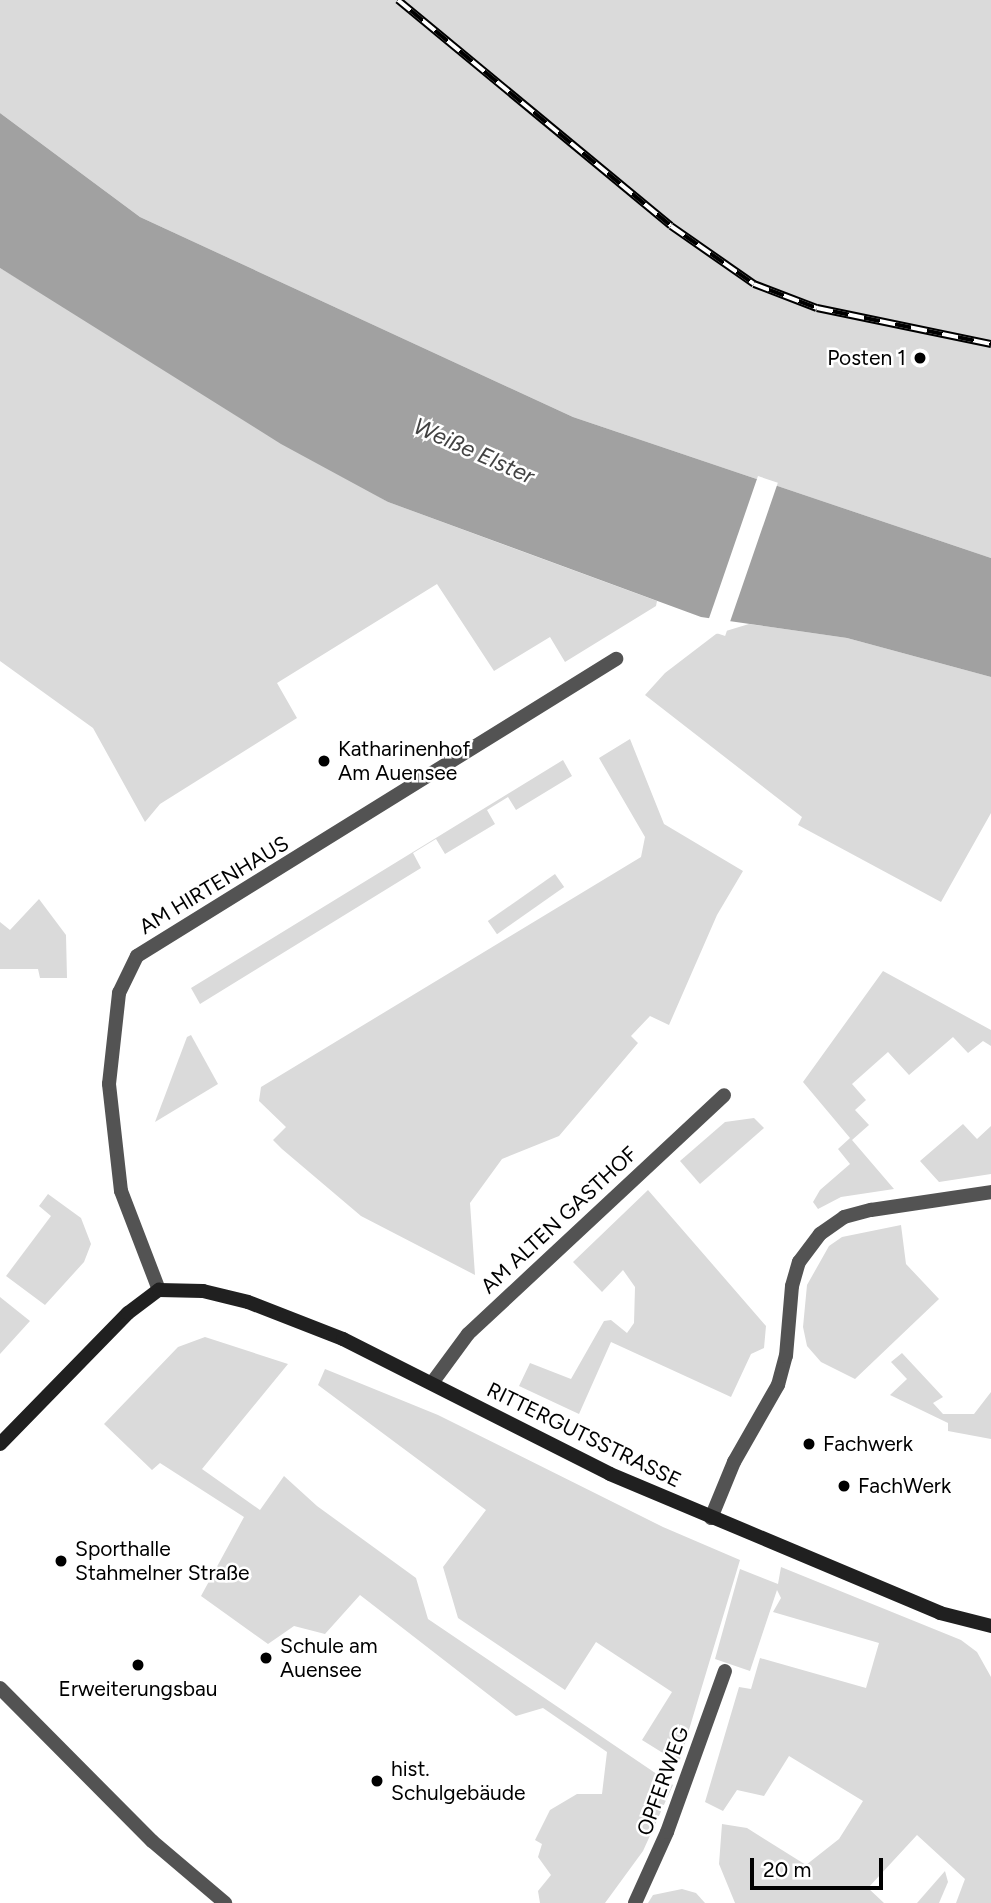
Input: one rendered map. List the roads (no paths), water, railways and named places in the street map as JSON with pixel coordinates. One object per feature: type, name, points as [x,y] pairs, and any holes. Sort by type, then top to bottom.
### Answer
[{"type":"main road","name":"RITTERGUTSSTRASSE","points":[[159,1290],[203,1291],[248,1302],[343,1339],[610,1474],[940,1613],[991,1626]]},
{"type":"main road","points":[[0,1444],[128,1312],[159,1290]]},
{"type":"street","name":"AM HIRTENHAUS","points":[[159,1290],[121,1191],[109,1084],[119,993],[137,956],[616,659]]},
{"type":"street","name":"AM ALTEN GASTHOF","points":[[432,1383],[468,1334],[724,1095]]},
{"type":"street","points":[[711,1518],[734,1462],[778,1385],[786,1356],[790,1293],[799,1262],[820,1234],[844,1217],[871,1210],[991,1192]]},
{"type":"street","name":"OPFERWEG","points":[[635,1903],[667,1832],[725,1671]]},
{"type":"street","points":[[0,1688],[152,1842],[225,1903]]},
{"type":"water","name":"Weiße Elster","points":[[0,113],[140,217],[573,417],[991,558],[991,677],[847,638],[701,617],[388,502],[281,444],[0,268]]},
{"type":"railway","points":[[398,0],[671,226],[754,284],[817,308],[991,344]]},
{"type":"place","name":"Posten 1","points":[[920,358]]},
{"type":"place","name":"Katharinenhof Am Auensee","points":[[324,761]]},
{"type":"place","name":"Fachwerk","points":[[809,1444]]},
{"type":"place","name":"FachWerk","points":[[844,1486]]},
{"type":"place","name":"Sporthalle Stahmelner Straße","points":[[61,1561]]},
{"type":"place","name":"Schule am Auensee","points":[[266,1658]]},
{"type":"place","name":"Erweiterungsbau","points":[[138,1665]]},
{"type":"place","name":"hist. Schulgebäude","points":[[377,1781]]}]
